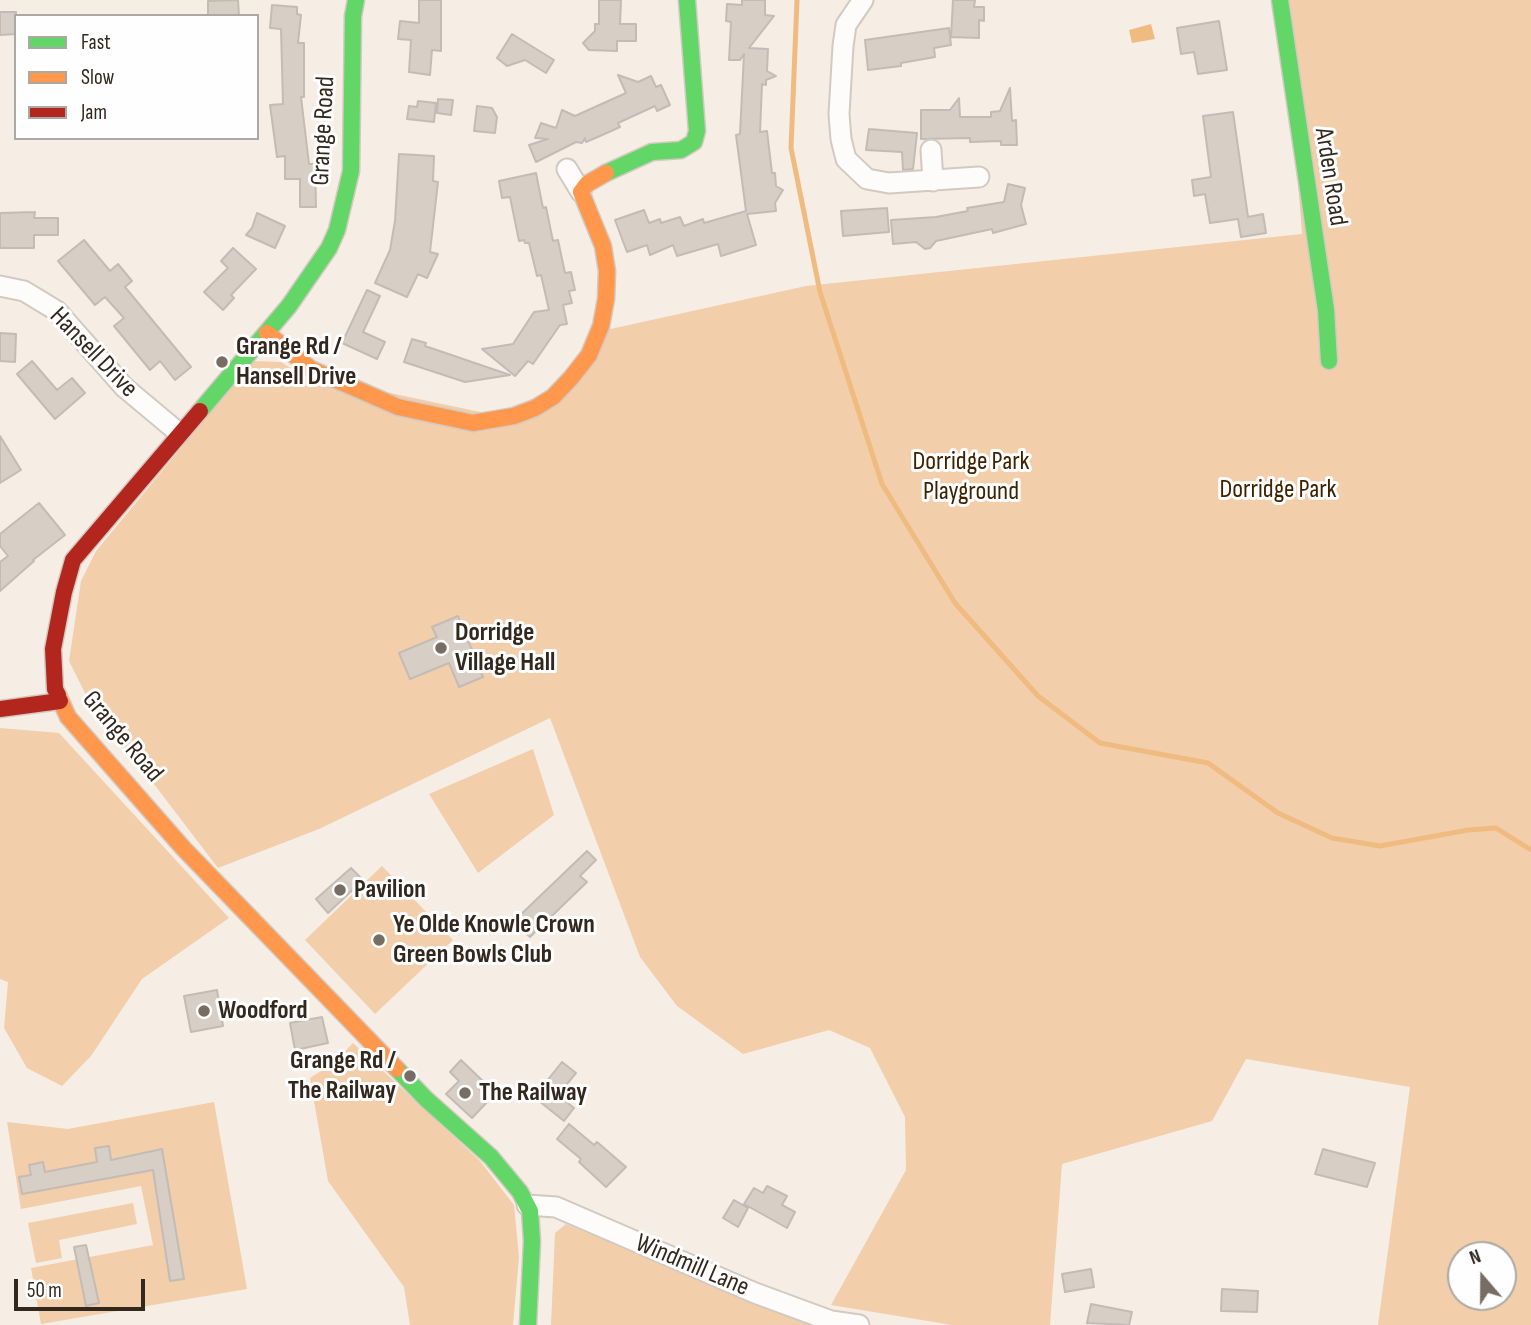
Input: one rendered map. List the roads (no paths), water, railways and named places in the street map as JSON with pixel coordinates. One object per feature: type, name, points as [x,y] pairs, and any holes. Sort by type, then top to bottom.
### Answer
[{"type":"main road","name":"Grange Road","points":[[356,0],[353,16],[351,170],[342,215],[324,256],[268,333],[179,433],[73,560],[64,592],[54,649],[53,675],[55,689],[68,717],[184,849],[426,1100],[491,1157],[520,1192],[527,1205],[532,1241],[528,1325]]},
{"type":"main road","points":[[268,333],[311,369],[398,407],[473,423],[514,416],[536,408],[553,397],[579,369],[594,346],[606,299],[607,271],[597,229],[581,192],[594,179],[652,152],[681,150],[694,142],[697,131],[687,0]]},
{"type":"main road","name":"Arden Road","points":[[1280,0],[1326,310],[1329,361]]},
{"type":"main road","points":[[0,709],[60,701]]},
{"type":"street","points":[[863,0],[846,25],[843,46],[839,114],[846,159],[867,179],[889,183],[979,177]]},
{"type":"street","points":[[932,150],[933,181]]},
{"type":"street","points":[[568,169],[581,192]]},
{"type":"street","name":"Hansell Drive","points":[[0,286],[24,291],[57,311],[124,387],[179,433]]},
{"type":"street","name":"Windmill Lane","points":[[527,1205],[556,1207],[755,1293],[831,1321],[859,1325]]},
{"type":"waterway","points":[[797,0],[791,148],[820,292],[882,484],[955,603],[1038,696],[1100,743],[1208,763],[1278,813],[1332,838],[1380,846],[1468,830],[1496,828],[1531,850]]},
{"type":"place","name":"Grange Rd / Hansell Drive","points":[[222,362]]},
{"type":"place","name":"Dorridge Village Hall","points":[[441,648]]},
{"type":"place","name":"Pavilion","points":[[340,890]]},
{"type":"place","name":"Ye Olde Knowle Crown Green Bowls Club","points":[[379,940]]},
{"type":"place","name":"Woodford","points":[[204,1011]]},
{"type":"place","name":"Grange Rd / The Railway","points":[[410,1076]]},
{"type":"place","name":"The Railway","points":[[465,1093]]},
{"type":"park label","name":"Dorridge Park Playground","points":[[971,477]]},
{"type":"park label","name":"Dorridge Park","points":[[1278,490]]}]
